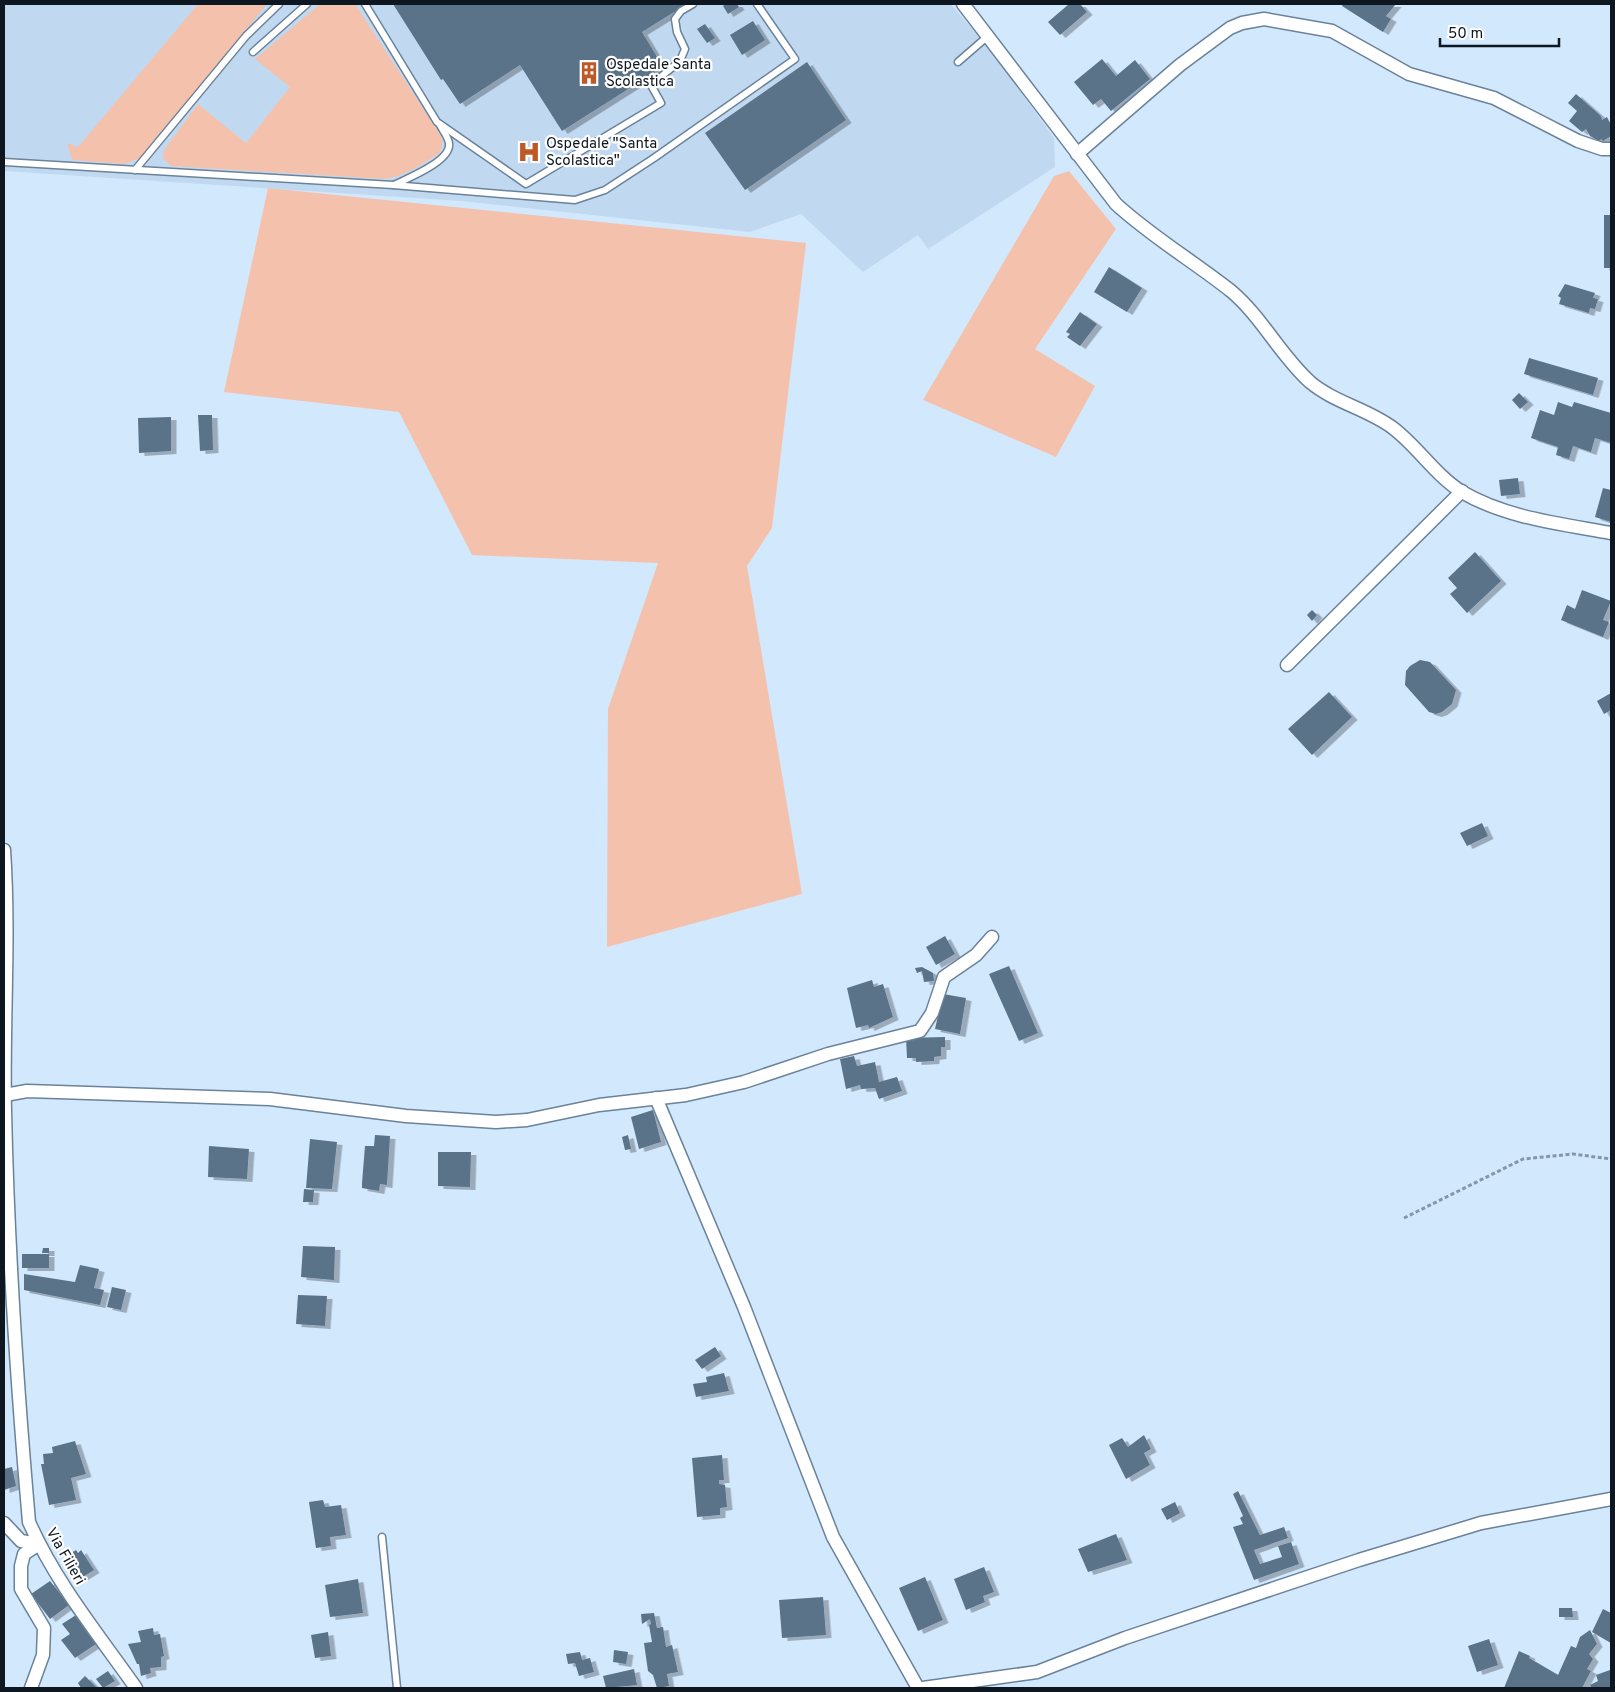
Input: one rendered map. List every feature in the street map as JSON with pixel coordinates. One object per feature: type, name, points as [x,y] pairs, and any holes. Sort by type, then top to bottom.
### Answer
[{"type":"street","points":[[963,4],[1116,204],[1138,224],[1231,291],[1250,310],[1284,356],[1312,383],[1341,402],[1392,427],[1414,446],[1439,473],[1462,491],[1498,508],[1556,524],[1611,533]]},
{"type":"street","points":[[1077,154],[1180,65],[1230,28],[1242,23],[1264,19],[1332,31],[1409,74],[1494,98],[1578,141],[1602,149],[1611,149]]},
{"type":"street","points":[[1287,665],[1462,491]]},
{"type":"street","name":"Via Filieri","points":[[4,850],[5,1094],[12,1264],[29,1522],[39,1544],[75,1604],[136,1688]]},
{"type":"street","points":[[5,1094],[45,1091],[270,1099],[406,1116],[496,1122],[527,1120],[599,1105],[686,1095],[744,1082],[828,1054],[920,1031],[932,1014],[944,977],[976,955],[992,937]]},
{"type":"street","points":[[656,1098],[744,1306],[833,1537],[872,1610],[918,1688]]},
{"type":"street","points":[[924,1688],[1037,1672],[1125,1638],[1331,1569],[1481,1523],[1611,1499]]},
{"type":"street","points":[[4,1523],[21,1541],[39,1544]]},
{"type":"street","points":[[31,1688],[43,1656],[44,1628],[21,1589],[21,1566],[24,1554],[39,1544]]},
{"type":"lane","points":[[135,170],[246,36],[279,4]]},
{"type":"lane","points":[[253,52],[307,4]]},
{"type":"lane","points":[[365,4],[448,138],[450,145],[448,152],[417,174],[393,185]]},
{"type":"lane","points":[[437,122],[526,184],[661,103],[651,85],[683,57],[685,50],[677,32],[675,19],[681,11],[694,4]]},
{"type":"lane","points":[[4,162],[393,185],[575,200],[587,198],[604,190],[654,158],[795,60],[758,4]]},
{"type":"lane","points":[[958,62],[988,36]]},
{"type":"lane","points":[[382,1537],[397,1688]]},
{"type":"path","points":[[1404,1218],[1523,1159],[1573,1154],[1611,1158]]},
{"type":"shaded area","name":"Ospedale \"Santa Scolastica\"","points":[[4,4],[951,4],[994,55],[1054,138],[1055,167],[928,249],[918,235],[863,272],[801,214],[750,232],[461,201],[4,171]]},
{"type":"shaded area","points":[[198,4],[267,4],[141,158],[124,164],[72,160],[67,143],[78,147]]},
{"type":"shaded area","points":[[320,4],[355,4],[443,139],[440,153],[407,172],[385,179],[171,166],[163,159],[164,150],[198,104],[246,143],[290,87],[255,59]]},
{"type":"shaded area","points":[[1069,171],[1116,229],[1035,349],[1095,386],[1056,457],[923,400],[1054,176]]},
{"type":"shaded area","points":[[268,188],[806,243],[772,528],[747,566],[802,894],[607,947],[608,709],[658,563],[472,555],[399,412],[224,392]]},
{"type":"building","name":"Ospedale Santa Scolastica","points":[[393,4],[687,4],[642,32],[663,67],[562,131],[520,65],[460,104],[443,79],[441,80]]},
{"type":"building","points":[[726,4],[737,4],[739,7],[728,14],[723,6]]},
{"type":"building","points":[[1069,4],[1080,4],[1087,12],[1060,35],[1048,22]]},
{"type":"building","points":[[1343,4],[1396,4],[1386,16],[1391,19],[1383,32],[1342,6]]},
{"type":"building","points":[[753,21],[765,40],[742,55],[730,35]]},
{"type":"building","points":[[705,24],[715,38],[707,43],[697,29]]},
{"type":"building","points":[[1102,59],[1116,76],[1135,60],[1150,79],[1111,111],[1101,99],[1093,105],[1074,82]]},
{"type":"building","points":[[807,62],[846,120],[745,190],[705,133]]},
{"type":"building","points":[[1576,94],[1601,116],[1602,120],[1607,117],[1611,125],[1611,136],[1603,141],[1601,139],[1599,141],[1590,136],[1586,129],[1582,132],[1569,121],[1577,111],[1568,103]]},
{"type":"building","points":[[1604,215],[1611,215],[1611,268],[1604,268]]},
{"type":"building","points":[[1109,267],[1142,288],[1127,312],[1094,292]]},
{"type":"building","points":[[1565,284],[1595,293],[1593,298],[1598,299],[1595,309],[1590,308],[1589,313],[1559,304],[1561,298],[1558,296]]},
{"type":"building","points":[[1080,312],[1097,324],[1080,346],[1067,337],[1070,334],[1066,332]]},
{"type":"building","points":[[1529,358],[1598,378],[1593,395],[1524,374]]},
{"type":"building","points":[[1519,393],[1528,402],[1520,409],[1512,400]]},
{"type":"building","points":[[1558,402],[1572,407],[1574,402],[1611,413],[1611,443],[1595,438],[1591,452],[1573,446],[1569,459],[1556,455],[1558,447],[1531,438],[1540,410],[1554,415]]},
{"type":"building","points":[[198,415],[212,415],[213,450],[200,451]]},
{"type":"building","points":[[171,417],[171,451],[139,453],[138,418]]},
{"type":"building","points":[[1518,478],[1520,494],[1501,496],[1499,480]]},
{"type":"building","points":[[1603,488],[1611,490],[1611,522],[1595,517]]},
{"type":"building","points":[[1475,552],[1501,581],[1467,613],[1450,594],[1457,588],[1448,578]]},
{"type":"building","points":[[1582,590],[1611,601],[1603,620],[1609,622],[1603,637],[1561,620],[1567,605],[1575,609]]},
{"type":"building","points":[[1312,610],[1317,615],[1312,621],[1307,615]]},
{"type":"building","points":[[1420,660],[1430,662],[1456,690],[1452,704],[1442,712],[1436,714],[1429,712],[1405,685],[1406,671]]},
{"type":"building","points":[[1329,692],[1352,717],[1312,755],[1288,729]]},
{"type":"building","points":[[1611,693],[1611,710],[1604,714],[1597,701]]},
{"type":"building","points":[[1482,823],[1488,836],[1467,846],[1460,833]]},
{"type":"building","points":[[945,936],[955,954],[936,965],[926,947]]},
{"type":"building","points":[[1009,966],[1038,1033],[1019,1041],[989,974]]},
{"type":"building","points":[[922,967],[933,973],[934,981],[924,982],[922,971],[917,973],[915,968]]},
{"type":"building","points":[[872,980],[874,987],[883,984],[893,1017],[869,1028],[868,1025],[856,1028],[847,988]]},
{"type":"building","points":[[943,994],[966,998],[960,1034],[935,1029]]},
{"type":"building","points":[[945,1037],[945,1047],[941,1047],[941,1056],[934,1057],[934,1061],[916,1062],[916,1058],[907,1058],[906,1038]]},
{"type":"building","points":[[854,1056],[857,1066],[875,1062],[879,1082],[897,1077],[902,1091],[879,1099],[875,1088],[861,1089],[860,1085],[846,1089],[840,1059]]},
{"type":"building","points":[[653,1110],[661,1142],[639,1149],[631,1117]]},
{"type":"building","points":[[375,1135],[390,1136],[387,1185],[380,1184],[379,1191],[362,1188],[365,1146],[374,1146]]},
{"type":"building","points":[[628,1135],[631,1149],[625,1150],[622,1137]]},
{"type":"building","points":[[310,1139],[337,1142],[332,1189],[306,1188]]},
{"type":"building","points":[[209,1146],[249,1149],[247,1179],[208,1177]]},
{"type":"building","points":[[438,1152],[471,1152],[470,1187],[438,1186]]},
{"type":"building","points":[[304,1189],[314,1190],[313,1202],[303,1202]]},
{"type":"building","points":[[303,1246],[335,1247],[334,1280],[301,1277]]},
{"type":"building","points":[[43,1248],[49,1248],[49,1253],[42,1253]]},
{"type":"building","points":[[22,1254],[49,1254],[49,1268],[22,1268]]},
{"type":"building","points":[[80,1265],[99,1269],[94,1288],[104,1290],[100,1305],[24,1290],[24,1274],[75,1282]]},
{"type":"building","points":[[112,1287],[126,1290],[121,1310],[107,1307]]},
{"type":"building","points":[[298,1295],[327,1296],[325,1326],[296,1324]]},
{"type":"building","points":[[715,1347],[721,1356],[702,1369],[695,1360]]},
{"type":"building","points":[[724,1373],[729,1391],[696,1397],[693,1384],[707,1382],[706,1377]]},
{"type":"building","points":[[1144,1435],[1151,1449],[1144,1453],[1150,1465],[1126,1479],[1109,1445],[1122,1438],[1128,1447]]},
{"type":"building","points":[[75,1441],[86,1474],[71,1478],[76,1500],[49,1505],[41,1464],[44,1464],[43,1454],[53,1453],[52,1447]]},
{"type":"building","points":[[722,1455],[724,1480],[719,1480],[719,1484],[725,1485],[727,1507],[720,1508],[720,1515],[697,1517],[692,1458]]},
{"type":"building","points":[[12,1467],[16,1486],[4,1490],[4,1469]]},
{"type":"building","points":[[1238,1491],[1260,1535],[1284,1527],[1288,1538],[1254,1550],[1260,1564],[1282,1557],[1278,1546],[1291,1542],[1299,1564],[1254,1580],[1233,1527],[1243,1524],[1240,1518],[1243,1516],[1233,1494]]},
{"type":"building","points":[[323,1500],[325,1507],[341,1505],[346,1535],[330,1537],[331,1546],[316,1548],[309,1502]]},
{"type":"building","points":[[1175,1502],[1180,1513],[1167,1520],[1161,1509]]},
{"type":"building","points":[[1116,1534],[1127,1560],[1088,1572],[1078,1549]]},
{"type":"building","points":[[76,1550],[78,1553],[81,1550],[94,1570],[81,1578],[66,1556]]},
{"type":"building","points":[[984,1567],[994,1592],[983,1596],[985,1602],[966,1610],[954,1579]]},
{"type":"building","points":[[925,1577],[943,1620],[918,1631],[899,1588]]},
{"type":"building","points":[[358,1579],[363,1613],[330,1617],[325,1585]]},
{"type":"building","points":[[50,1581],[69,1605],[50,1619],[31,1594]]},
{"type":"building","points":[[823,1597],[826,1635],[782,1638],[779,1600]]},
{"type":"building","points":[[1559,1608],[1572,1608],[1573,1617],[1559,1617]]},
{"type":"building","points":[[1603,1609],[1611,1613],[1611,1643],[1592,1632]]},
{"type":"building","points":[[654,1613],[657,1628],[663,1627],[666,1647],[672,1645],[678,1672],[667,1674],[669,1686],[658,1688],[653,1675],[648,1671],[644,1643],[652,1642],[649,1625],[651,1624],[650,1619],[642,1624],[641,1614]]},
{"type":"building","points":[[76,1615],[96,1644],[75,1658],[61,1640],[70,1634],[62,1624]]},
{"type":"building","points":[[153,1628],[154,1635],[160,1634],[164,1656],[161,1657],[161,1667],[150,1668],[151,1673],[141,1676],[139,1664],[137,1664],[128,1644],[141,1642],[138,1631]]},
{"type":"building","points":[[1590,1630],[1597,1644],[1589,1654],[1593,1659],[1587,1669],[1591,1671],[1582,1688],[1504,1688],[1519,1651],[1530,1656],[1529,1658],[1558,1675],[1571,1646],[1576,1648],[1580,1637]]},
{"type":"building","points":[[328,1632],[331,1656],[315,1658],[311,1635]]},
{"type":"building","points":[[1489,1639],[1498,1665],[1477,1672],[1468,1646]]},
{"type":"building","points":[[614,1650],[628,1652],[626,1664],[613,1662]]},
{"type":"building","points":[[580,1652],[582,1660],[590,1658],[594,1672],[579,1676],[575,1663],[568,1664],[566,1654]]},
{"type":"building","points":[[634,1669],[637,1685],[606,1688],[603,1676]]},
{"type":"building","points":[[1610,1670],[1611,1688],[1591,1688],[1590,1685],[1598,1681],[1596,1675]]},
{"type":"building","points":[[108,1671],[115,1681],[103,1688],[96,1679]]},
{"type":"building","points":[[85,1676],[97,1688],[81,1688],[78,1683]]},
{"type":"place","name":"Ospedale Santa Scolastica","points":[[589,73]]},
{"type":"place","name":"Ospedale \"Santa Scolastica\"","points":[[529,152]]}]
